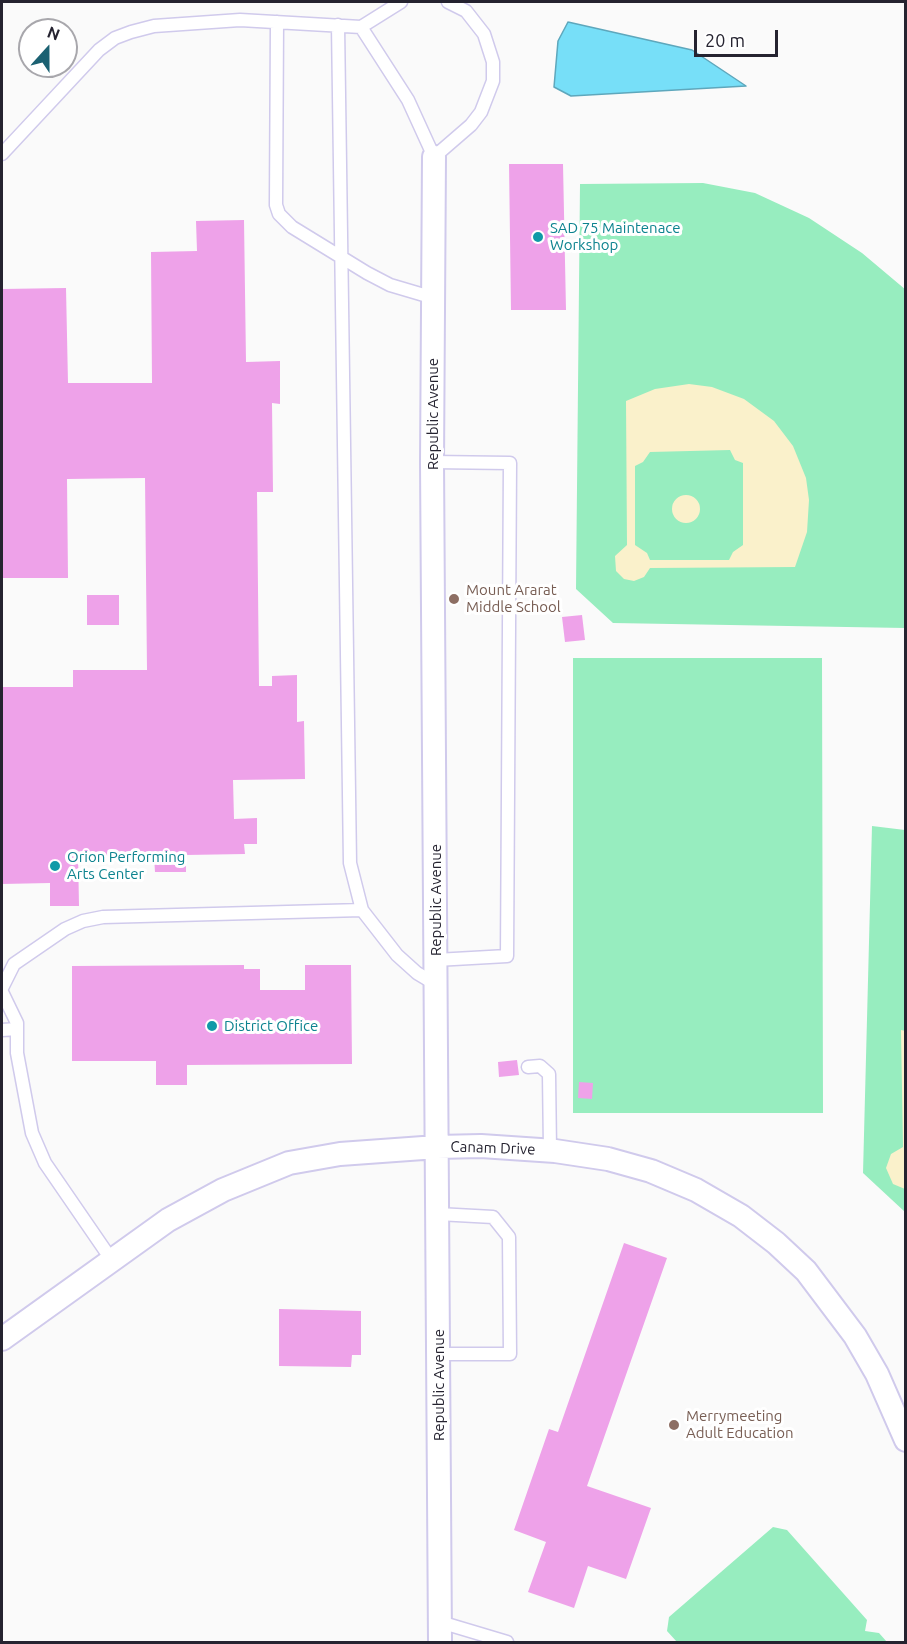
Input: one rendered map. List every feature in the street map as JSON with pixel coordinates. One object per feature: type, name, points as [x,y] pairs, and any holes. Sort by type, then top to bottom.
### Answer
[{"type":"street","name":"Republic Avenue","points":[[434,157],[432,462],[440,1632]]},
{"type":"street","name":"Canam Drive","points":[[2,1339],[111,1258],[168,1220],[250,1178],[289,1164],[340,1154],[437,1147],[481,1146],[550,1150],[608,1159],[651,1171],[696,1190],[741,1216],[776,1243],[806,1271],[855,1335],[878,1374],[906,1440]]},
{"type":"lane","points":[[2,154],[60,89],[99,50],[115,38],[154,26],[189,22],[277,22],[361,27],[401,2]]},
{"type":"lane","points":[[361,27],[408,100],[434,157],[471,125],[482,112],[493,81],[493,62],[484,34],[466,11],[448,2]]},
{"type":"lane","points":[[277,22],[276,206],[279,214],[292,227],[390,285],[434,298]]},
{"type":"lane","points":[[338,25],[350,863],[362,910],[398,955],[417,973],[437,985]]},
{"type":"lane","points":[[432,462],[510,463],[507,956],[436,960]]},
{"type":"lane","points":[[111,1258],[45,1163],[32,1133],[17,1053],[17,1023],[2,990],[14,964],[65,929],[83,921],[103,917],[362,910]]},
{"type":"lane","points":[[2,1030],[17,1029]]},
{"type":"lane","points":[[528,1067],[540,1066],[549,1074],[550,1150]]},
{"type":"lane","points":[[438,1214],[493,1217],[509,1237],[510,1354],[438,1354]]},
{"type":"lane","points":[[440,1632],[507,1642]]},
{"type":"green space","points":[[703,183],[755,193],[809,218],[862,253],[906,290],[905,628],[613,623],[576,589],[580,184]]},
{"type":"green space","points":[[573,658],[822,658],[823,1113],[573,1113]]},
{"type":"green space","points":[[872,826],[905,830],[905,1212],[863,1173]]},
{"type":"green space","points":[[773,1527],[787,1530],[867,1620],[865,1631],[879,1633],[887,1642],[677,1642],[667,1631],[669,1617]]},
{"type":"sand","points":[[689,384],[712,387],[744,399],[774,421],[793,446],[806,478],[809,500],[807,532],[795,567],[650,568],[644,577],[634,581],[624,579],[616,571],[615,556],[627,545],[626,401],[655,389]],"holes":[[[730,450],[735,460],[743,463],[743,545],[733,552],[729,560],[650,560],[647,553],[635,545],[635,466],[643,462],[650,452]]]},
{"type":"sand","points":[[686,495],[696,499],[700,509],[696,519],[686,523],[676,519],[672,509],[676,499]]},
{"type":"sand","points":[[901,1030],[906,1031],[905,1189],[893,1184],[886,1168],[891,1154],[903,1147]]},
{"type":"water","points":[[568,22],[692,50],[746,86],[571,96],[554,87],[558,41]]},
{"type":"building","name":"SAD 75 Maintenace Workshop","points":[[509,164],[563,164],[566,310],[511,310]]},
{"type":"building","points":[[244,220],[246,362],[280,361],[280,404],[272,403],[273,492],[257,492],[259,686],[272,686],[272,676],[297,675],[297,722],[304,721],[305,779],[233,780],[234,819],[257,818],[257,844],[244,844],[245,854],[186,855],[186,872],[155,872],[154,856],[98,856],[98,853],[78,853],[79,906],[50,906],[50,883],[2,884],[2,687],[73,687],[73,670],[147,670],[145,478],[67,479],[68,578],[2,578],[2,289],[66,288],[68,383],[152,383],[151,252],[197,251],[196,221]]},
{"type":"building","points":[[87,595],[119,595],[119,625],[87,625]]},
{"type":"building","points":[[582,615],[585,640],[565,642],[562,617]]},
{"type":"building","name":"District Office","points":[[244,965],[244,969],[260,969],[260,990],[305,990],[305,965],[351,965],[352,1064],[187,1065],[187,1085],[156,1085],[156,1061],[72,1061],[72,966]]},
{"type":"building","points":[[517,1060],[519,1075],[499,1077],[498,1062]]},
{"type":"building","points":[[579,1082],[593,1083],[592,1099],[578,1098]]},
{"type":"building","points":[[624,1243],[667,1258],[587,1486],[651,1508],[626,1579],[588,1566],[574,1608],[528,1592],[546,1542],[514,1530],[549,1429],[558,1432]]},
{"type":"building","points":[[279,1309],[361,1311],[361,1355],[352,1355],[351,1367],[279,1366]]},
{"type":"place","name":"SAD 75 Maintenace Workshop","points":[[538,237]]},
{"type":"place","name":"Mount Ararat Middle School","points":[[454,599]]},
{"type":"place","name":"Orion Performing Arts Center","points":[[55,866]]},
{"type":"place","name":"District Office","points":[[212,1026]]},
{"type":"place","name":"Merrymeeting Adult Education","points":[[674,1425]]}]
